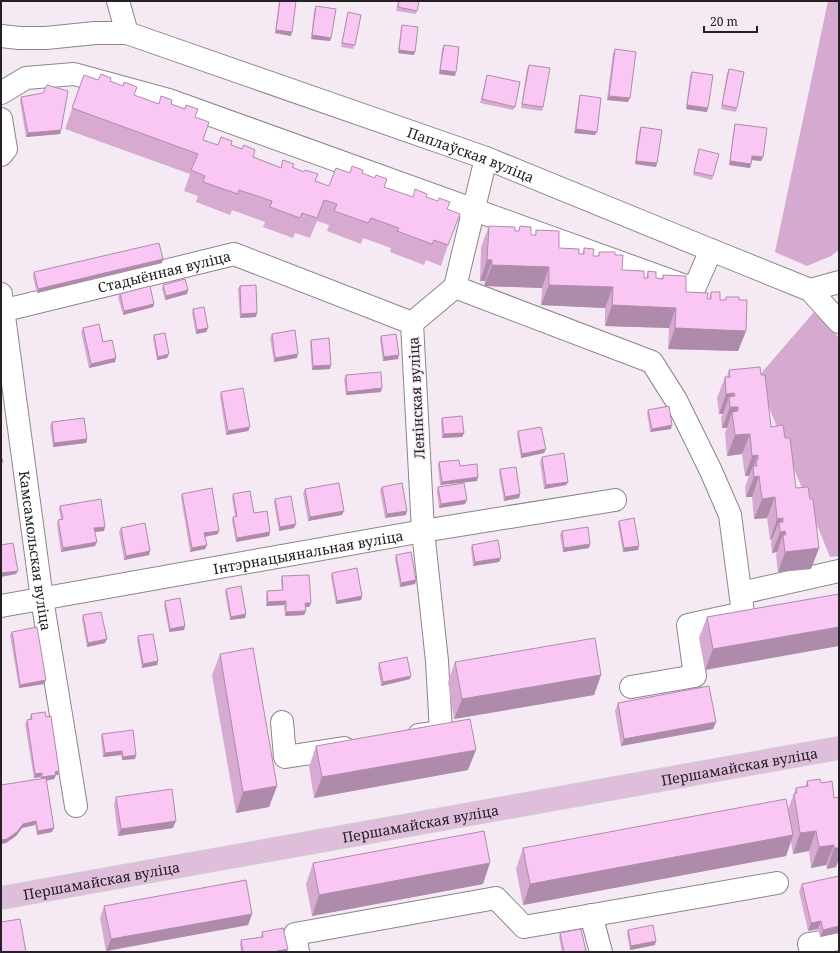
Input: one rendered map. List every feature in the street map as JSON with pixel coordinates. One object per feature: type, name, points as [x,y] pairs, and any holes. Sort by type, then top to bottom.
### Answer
[{"type":"main road","name":"Першамайская вуліца","points":[[1,898],[839,748]]},
{"type":"street","points":[[118,1],[127,32]]},
{"type":"street","name":"Паплаўская вуліца","points":[[1,36],[46,38],[95,32],[127,32],[486,158],[810,290],[839,322]]},
{"type":"street","points":[[1,93],[26,78],[74,74],[168,100],[694,289],[711,250]]},
{"type":"street","points":[[1,119],[6,149],[1,155]]},
{"type":"street","points":[[486,158],[455,287],[652,362],[676,400],[711,471],[730,515],[743,613],[688,625],[695,676],[631,687]]},
{"type":"street","name":"Стадыённая вуліца","points":[[2,305],[234,254],[412,323]]},
{"type":"street","points":[[810,290],[839,282]]},
{"type":"street","name":"Ленінская вуліца","points":[[403,738],[441,732],[437,661],[423,530],[412,323],[455,287]]},
{"type":"street","name":"Камсамольская вуліца","points":[[2,305],[42,599],[76,806]]},
{"type":"street","name":"Інтэрнацыянальная вуліца","points":[[1,606],[423,530],[616,500]]},
{"type":"street","points":[[741,593],[839,571]]},
{"type":"street","points":[[282,722],[285,757],[364,744]]},
{"type":"street","points":[[296,943],[496,898],[524,927],[777,883]]},
{"type":"street","points":[[591,915],[601,952]]},
{"type":"street","points":[[811,952],[809,944],[839,939]]},
{"type":"shaded area","points":[[828,1],[839,1],[839,250],[831,256],[807,266],[775,252]]},
{"type":"shaded area","points":[[814,312],[831,325],[839,339],[839,556],[830,557],[757,378]]},
{"type":"building","points":[[280,1],[296,1],[292,32],[276,30]]},
{"type":"building","points":[[399,1],[419,1],[417,11],[398,7]]},
{"type":"building","points":[[316,6],[336,9],[331,38],[312,35]]},
{"type":"building","points":[[348,12],[361,15],[355,45],[342,43]]},
{"type":"building","points":[[402,25],[418,27],[415,52],[399,50]]},
{"type":"building","points":[[444,45],[459,47],[456,72],[440,70]]},
{"type":"building","points":[[615,49],[636,52],[630,98],[609,96]]},
{"type":"building","points":[[529,65],[550,68],[543,107],[522,104]]},
{"type":"building","points":[[729,69],[744,72],[737,108],[722,105]]},
{"type":"building","points":[[692,72],[713,75],[708,108],[687,105]]},
{"type":"building","points":[[101,74],[111,78],[110,81],[123,86],[124,82],[137,87],[134,95],[159,104],[161,96],[172,100],[171,104],[185,109],[186,105],[198,109],[195,117],[209,122],[203,140],[218,145],[221,137],[232,141],[231,145],[242,149],[244,145],[255,150],[253,157],[281,168],[283,160],[294,164],[292,167],[304,172],[305,170],[318,174],[315,181],[329,186],[336,168],[350,173],[352,166],[363,170],[362,173],[375,178],[376,175],[387,179],[384,187],[413,197],[415,189],[427,194],[426,197],[438,201],[439,198],[450,202],[447,209],[460,214],[448,245],[434,240],[432,244],[397,231],[399,228],[371,218],[368,223],[334,211],[337,204],[324,200],[317,218],[302,213],[300,218],[270,207],[272,201],[239,190],[238,194],[203,182],[205,176],[191,170],[198,154],[72,108],[84,75],[98,80]]},
{"type":"building","points":[[487,75],[520,82],[515,107],[482,99]]},
{"type":"building","points":[[47,85],[68,91],[61,130],[28,133],[21,97],[43,93]]},
{"type":"building","points":[[580,95],[601,98],[597,132],[576,129]]},
{"type":"building","points":[[735,124],[767,128],[763,157],[752,156],[751,164],[730,161]]},
{"type":"building","points":[[641,127],[662,130],[657,163],[636,161]]},
{"type":"building","points":[[699,149],[719,154],[713,176],[694,172]]},
{"type":"building","points":[[489,226],[515,227],[515,231],[519,231],[520,226],[531,227],[531,235],[536,235],[536,230],[559,231],[559,248],[579,249],[579,254],[584,254],[584,248],[594,249],[593,256],[599,256],[599,252],[615,252],[615,255],[623,255],[622,270],[644,271],[644,278],[648,278],[648,271],[656,272],[656,278],[663,279],[663,275],[686,276],[686,292],[708,293],[707,299],[711,299],[711,292],[720,292],[720,300],[726,300],[726,297],[739,297],[739,300],[747,300],[746,331],[675,328],[676,308],[612,305],[613,287],[549,285],[549,267],[492,265],[492,260],[487,260]]},
{"type":"building","points":[[159,243],[163,259],[38,289],[34,272]]},
{"type":"building","points":[[185,279],[188,290],[166,296],[163,285]]},
{"type":"building","points":[[256,285],[257,313],[241,314],[240,286]]},
{"type":"building","points":[[150,286],[154,304],[124,311],[120,294]]},
{"type":"building","points":[[204,307],[208,328],[197,330],[193,309]]},
{"type":"building","points":[[99,324],[103,342],[112,340],[116,358],[91,364],[83,328]]},
{"type":"building","points":[[295,330],[298,354],[275,358],[272,334]]},
{"type":"building","points":[[165,333],[169,354],[158,357],[154,335]]},
{"type":"building","points":[[396,334],[399,355],[384,357],[381,336]]},
{"type":"building","points":[[329,338],[331,365],[313,366],[311,340]]},
{"type":"building","points":[[760,367],[761,375],[765,375],[771,427],[783,425],[785,438],[790,438],[796,488],[808,487],[810,499],[813,499],[819,548],[785,552],[783,535],[786,535],[785,531],[780,532],[779,522],[783,522],[783,518],[777,519],[775,497],[762,499],[759,476],[754,477],[753,466],[757,466],[756,460],[758,460],[758,455],[752,456],[750,434],[735,435],[732,412],[738,411],[738,407],[730,407],[729,397],[735,396],[734,393],[726,394],[725,377],[730,377],[729,370]]},
{"type":"building","points":[[381,372],[382,388],[347,392],[346,375]]},
{"type":"building","points":[[243,388],[250,427],[228,431],[221,392]]},
{"type":"building","points":[[669,406],[672,425],[652,429],[648,410]]},
{"type":"building","points":[[462,416],[464,433],[444,434],[442,418]]},
{"type":"building","points":[[84,418],[87,439],[54,443],[52,422]]},
{"type":"building","points":[[541,427],[546,449],[522,454],[518,431]]},
{"type":"building","points":[[564,453],[568,482],[546,485],[542,457]]},
{"type":"building","points":[[459,460],[460,466],[477,464],[478,477],[442,482],[439,462]]},
{"type":"building","points":[[516,467],[520,494],[505,497],[500,469]]},
{"type":"building","points":[[339,483],[344,511],[310,517],[305,489]]},
{"type":"building","points":[[402,483],[407,511],[387,514],[382,487]]},
{"type":"building","points":[[464,483],[467,500],[441,504],[438,487]]},
{"type":"building","points":[[212,488],[219,531],[204,533],[207,545],[192,548],[182,494]]},
{"type":"building","points":[[250,491],[254,513],[267,511],[270,532],[237,538],[233,517],[237,516],[233,494]]},
{"type":"building","points":[[291,496],[296,524],[280,527],[275,499]]},
{"type":"building","points":[[101,499],[105,527],[94,528],[97,542],[63,548],[58,520],[63,519],[60,506]]},
{"type":"building","points":[[634,518],[639,546],[624,548],[619,521]]},
{"type":"building","points":[[145,523],[150,551],[126,556],[121,528]]},
{"type":"building","points":[[588,527],[590,544],[564,548],[562,531]]},
{"type":"building","points":[[498,540],[501,558],[475,562],[472,545]]},
{"type":"building","points":[[13,543],[18,571],[1,573],[1,545]]},
{"type":"building","points":[[411,552],[416,580],[401,583],[396,555]]},
{"type":"building","points":[[357,568],[362,596],[337,601],[332,573]]},
{"type":"building","points":[[309,575],[311,603],[305,603],[306,611],[286,612],[286,601],[268,602],[267,591],[283,590],[282,576]]},
{"type":"building","points":[[241,586],[246,614],[231,617],[226,589]]},
{"type":"building","points":[[839,594],[839,627],[713,649],[707,617]]},
{"type":"building","points":[[180,598],[185,626],[170,629],[165,601]]},
{"type":"building","points":[[101,612],[107,639],[88,643],[83,615]]},
{"type":"building","points":[[37,627],[46,680],[20,685],[12,632]]},
{"type":"building","points":[[153,634],[158,661],[143,664],[138,636]]},
{"type":"building","points":[[595,638],[601,675],[462,699],[455,662]]},
{"type":"building","points":[[253,648],[277,786],[243,792],[220,654]]},
{"type":"building","points":[[407,657],[411,676],[383,682],[379,663]]},
{"type":"building","points":[[709,686],[716,722],[624,739],[618,703]]},
{"type":"building","points":[[45,712],[46,717],[51,716],[59,771],[55,772],[56,775],[42,777],[42,773],[35,774],[27,720],[32,719],[31,714]]},
{"type":"building","points":[[470,719],[476,750],[322,777],[316,746]]},
{"type":"building","points":[[133,730],[136,755],[123,757],[122,751],[105,753],[102,734]]},
{"type":"building","points":[[46,778],[54,828],[38,831],[36,821],[23,824],[17,832],[7,839],[1,840],[1,785]]},
{"type":"building","points":[[820,779],[821,783],[832,781],[834,798],[839,797],[839,848],[834,848],[834,845],[819,847],[816,831],[800,833],[794,794],[797,793],[796,788],[808,786],[807,781]]},
{"type":"building","points":[[172,789],[176,821],[121,829],[116,797]]},
{"type":"building","points":[[786,799],[793,835],[530,884],[523,848]]},
{"type":"building","points":[[484,831],[490,863],[319,895],[313,863]]},
{"type":"building","points":[[839,876],[839,926],[823,930],[821,921],[811,923],[802,884]]},
{"type":"building","points":[[246,880],[252,914],[111,939],[104,906]]},
{"type":"building","points":[[20,919],[26,952],[1,952],[1,922]]},
{"type":"building","points":[[653,925],[656,941],[631,946],[628,930]]},
{"type":"building","points":[[283,928],[288,949],[273,952],[243,952],[241,940],[263,937],[262,932]]},
{"type":"building","points":[[581,929],[586,951],[564,952],[560,933]]}]
